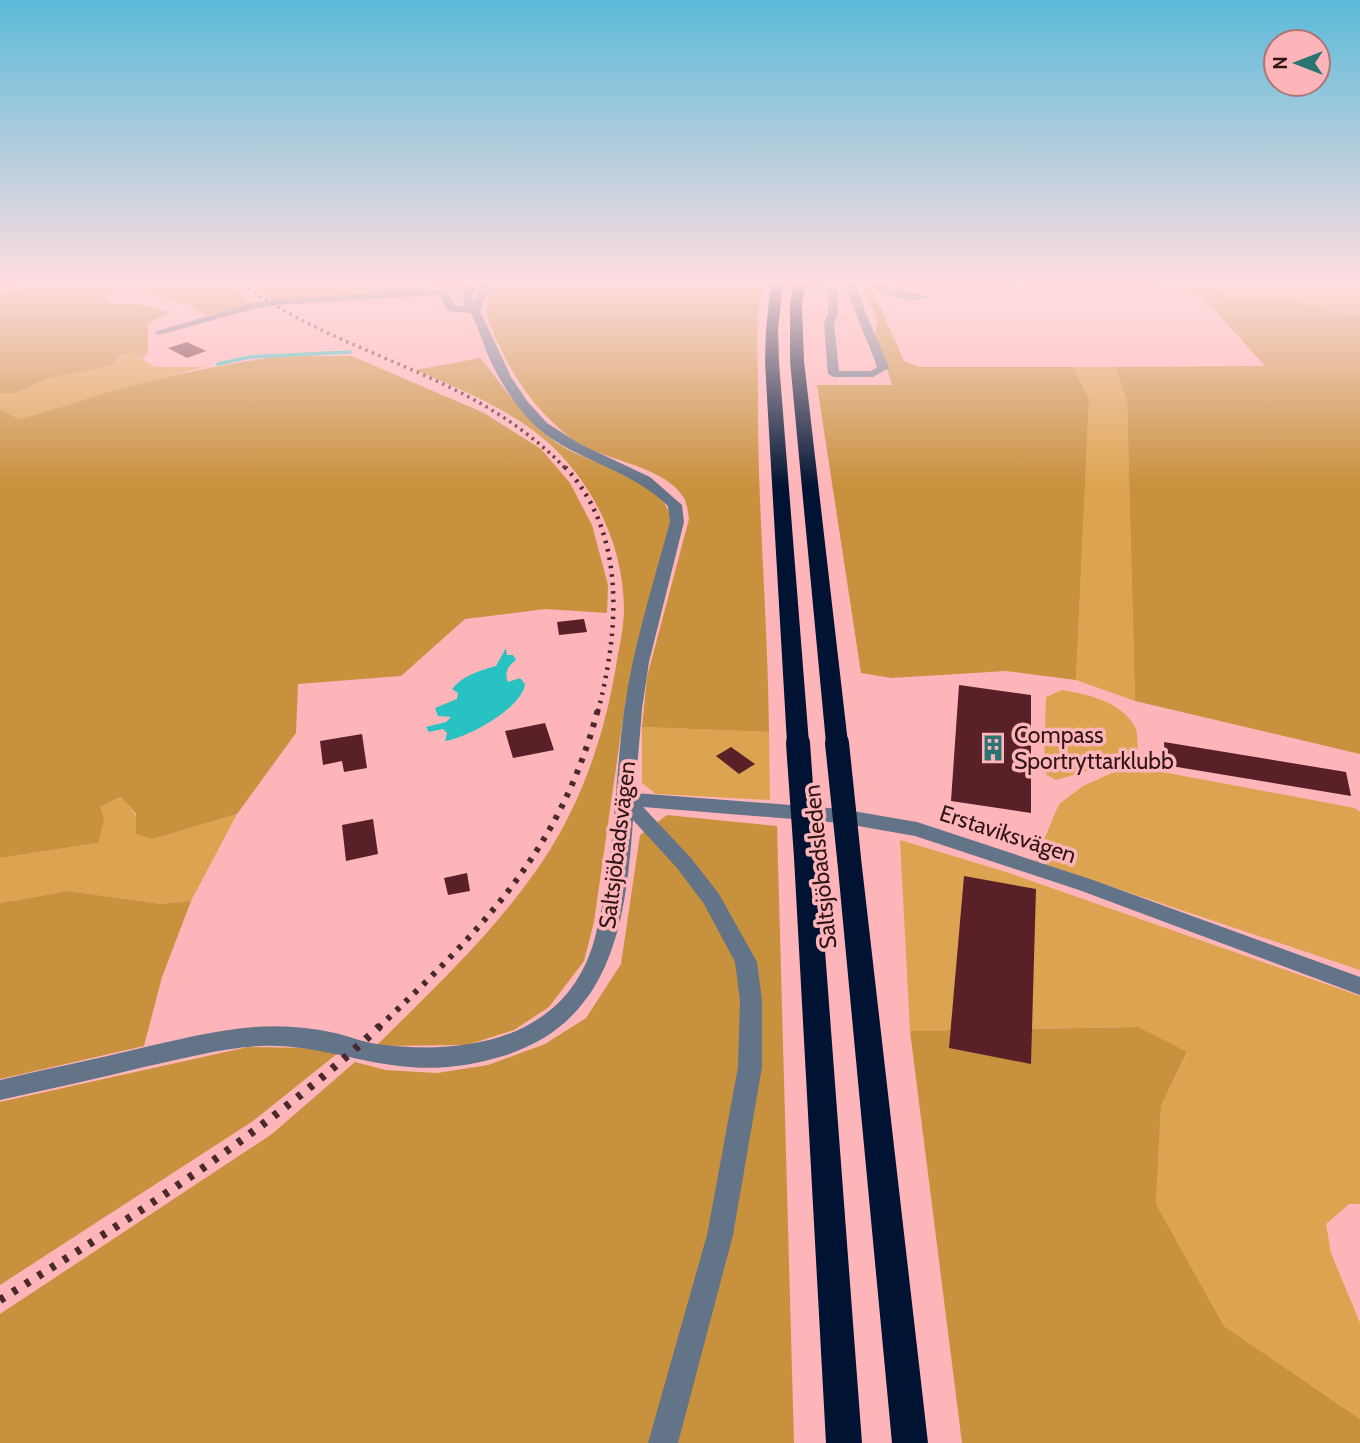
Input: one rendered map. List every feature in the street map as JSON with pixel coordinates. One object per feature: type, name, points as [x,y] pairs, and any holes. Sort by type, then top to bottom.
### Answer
[{"type":"highway","name":"Saltsjöbadsleden","points":[[772,351],[845,1443]]},
{"type":"highway","name":"Saltsjöbadsleden","points":[[797,351],[910,1443]]},
{"type":"street","name":"Saltsjöbadsvägen","points":[[0,1090],[199,1045],[256,1036],[317,1039],[373,1054],[409,1059],[483,1054],[509,1046],[563,1014],[585,989],[597,968],[615,891],[638,677],[677,522],[675,505],[651,483],[565,442],[542,425],[517,394],[493,351]]},
{"type":"street","points":[[832,351],[834,374],[873,374],[883,368],[877,351]]},
{"type":"street","points":[[624,799],[684,863],[712,899],[746,962],[751,1000],[750,1067],[720,1235],[663,1443]]},
{"type":"street","name":"Erstaviksvägen","points":[[624,799],[841,816],[917,829],[1086,885],[1360,986]]},
{"type":"shaded area","points":[[0,351],[148,351],[122,354],[110,366],[46,379],[16,393],[0,393]]},
{"type":"shaded area","points":[[502,351],[757,351],[769,732],[642,727],[647,677],[689,519],[686,503],[675,487],[662,478],[583,446],[571,438],[538,407]]},
{"type":"shaded area","points":[[881,351],[900,351],[904,361],[919,367],[1073,367],[1089,399],[1076,680],[1006,671],[892,678],[861,673],[817,385],[892,385]]},
{"type":"shaded area","points":[[1252,351],[1360,351],[1360,754],[1135,701],[1127,400],[1115,367],[1265,366]]},
{"type":"shaded area","points":[[148,353],[142,359],[155,367],[204,367],[113,391],[52,412],[17,419],[0,409],[0,393],[16,393],[46,379],[110,366],[122,354]]},
{"type":"shaded area","points":[[281,356],[352,356],[484,413],[541,449],[570,483],[592,525],[608,585],[607,613],[545,609],[465,619],[401,676],[298,684],[296,733],[237,814],[153,839],[136,834],[136,814],[121,797],[100,807],[104,819],[98,843],[0,858],[0,409],[18,419],[157,379]]},
{"type":"shaded area","points":[[480,358],[517,404],[548,436],[574,453],[640,482],[665,504],[671,518],[626,698],[594,922],[584,961],[549,1007],[514,1030],[467,1045],[376,1046],[478,942],[516,898],[564,826],[588,773],[597,745],[612,689],[622,634],[623,586],[613,543],[596,504],[572,467],[526,425],[472,395],[416,370]]},
{"type":"shaded area","points":[[1073,367],[1115,367],[1127,400],[1135,701],[1076,680],[1089,399]]},
{"type":"shaded area","points":[[1062,690],[1093,697],[1122,711],[1136,729],[1138,749],[1114,763],[1056,780],[1047,775],[1044,768],[1046,697]]},
{"type":"shaded area","points":[[642,727],[769,732],[770,800],[656,794],[642,783]]},
{"type":"shaded area","points":[[1123,768],[1157,771],[1355,808],[1360,812],[1360,970],[1035,861],[1059,804],[1083,786]]},
{"type":"shaded area","points":[[122,797],[153,839],[237,814],[191,901],[161,904],[68,891],[0,903],[0,858],[98,843],[100,807]]},
{"type":"shaded area","points":[[667,815],[777,826],[794,1443],[0,1443],[0,1314],[272,1134],[355,1062],[386,1070],[437,1073],[488,1065],[545,1044],[586,1018],[621,964],[640,835]]},
{"type":"shaded area","points":[[900,840],[1003,871],[1360,996],[1360,1204],[1349,1204],[1326,1224],[1331,1253],[1360,1323],[1360,1419],[1224,1326],[1156,1204],[1161,1106],[1187,1053],[1138,1027],[910,1031]]},
{"type":"shaded area","points":[[68,891],[161,904],[191,901],[162,977],[144,1046],[0,1079],[0,903]]},
{"type":"shaded area","points":[[1138,1027],[1187,1052],[1161,1106],[1156,1204],[1224,1326],[1360,1419],[1360,1443],[962,1443],[910,1031]]},
{"type":"shaded area","points":[[248,1047],[302,1048],[338,1053],[253,1121],[0,1285],[0,1102]]},
{"type":"water","points":[[506,648],[507,655],[513,655],[516,660],[506,675],[508,682],[520,678],[525,684],[515,702],[493,720],[455,739],[445,741],[447,733],[443,729],[429,732],[426,727],[446,722],[451,717],[438,716],[435,708],[457,699],[458,693],[452,689],[456,684],[472,674],[496,666]]},
{"type":"building","points":[[174,351],[205,351],[187,358]]},
{"type":"building","points":[[584,619],[587,632],[559,635],[557,622]]},
{"type":"building","name":"Compass Sportryttarklubb","points":[[959,685],[1031,695],[1031,813],[951,801]]},
{"type":"building","points":[[545,723],[554,750],[513,758],[505,731]]},
{"type":"building","points":[[362,734],[367,768],[344,772],[342,761],[323,765],[320,741]]},
{"type":"building","points":[[1164,742],[1346,772],[1351,796],[1165,765]]},
{"type":"building","points":[[731,747],[755,764],[739,774],[716,756]]},
{"type":"building","points":[[373,819],[378,854],[346,861],[342,825]]},
{"type":"building","points":[[467,873],[470,891],[448,895],[444,878]]},
{"type":"building","points":[[964,876],[1036,889],[1031,1064],[949,1048]]},
{"type":"waterway","points":[[218,364],[250,357],[350,352]]},
{"type":"railway","points":[[369,351],[451,388],[491,410],[530,436],[566,469]]},
{"type":"railway","points":[[565,467],[585,493],[599,522],[608,552],[613,584],[610,648],[598,711]]},
{"type":"railway","points":[[378,1028],[451,957],[513,885],[562,805],[582,759],[598,709]]},
{"type":"railway","points":[[0,1300],[149,1205],[245,1138],[380,1026]]},
{"type":"place","name":"Compass Sportryttarklubb","points":[[993,748]]}]
